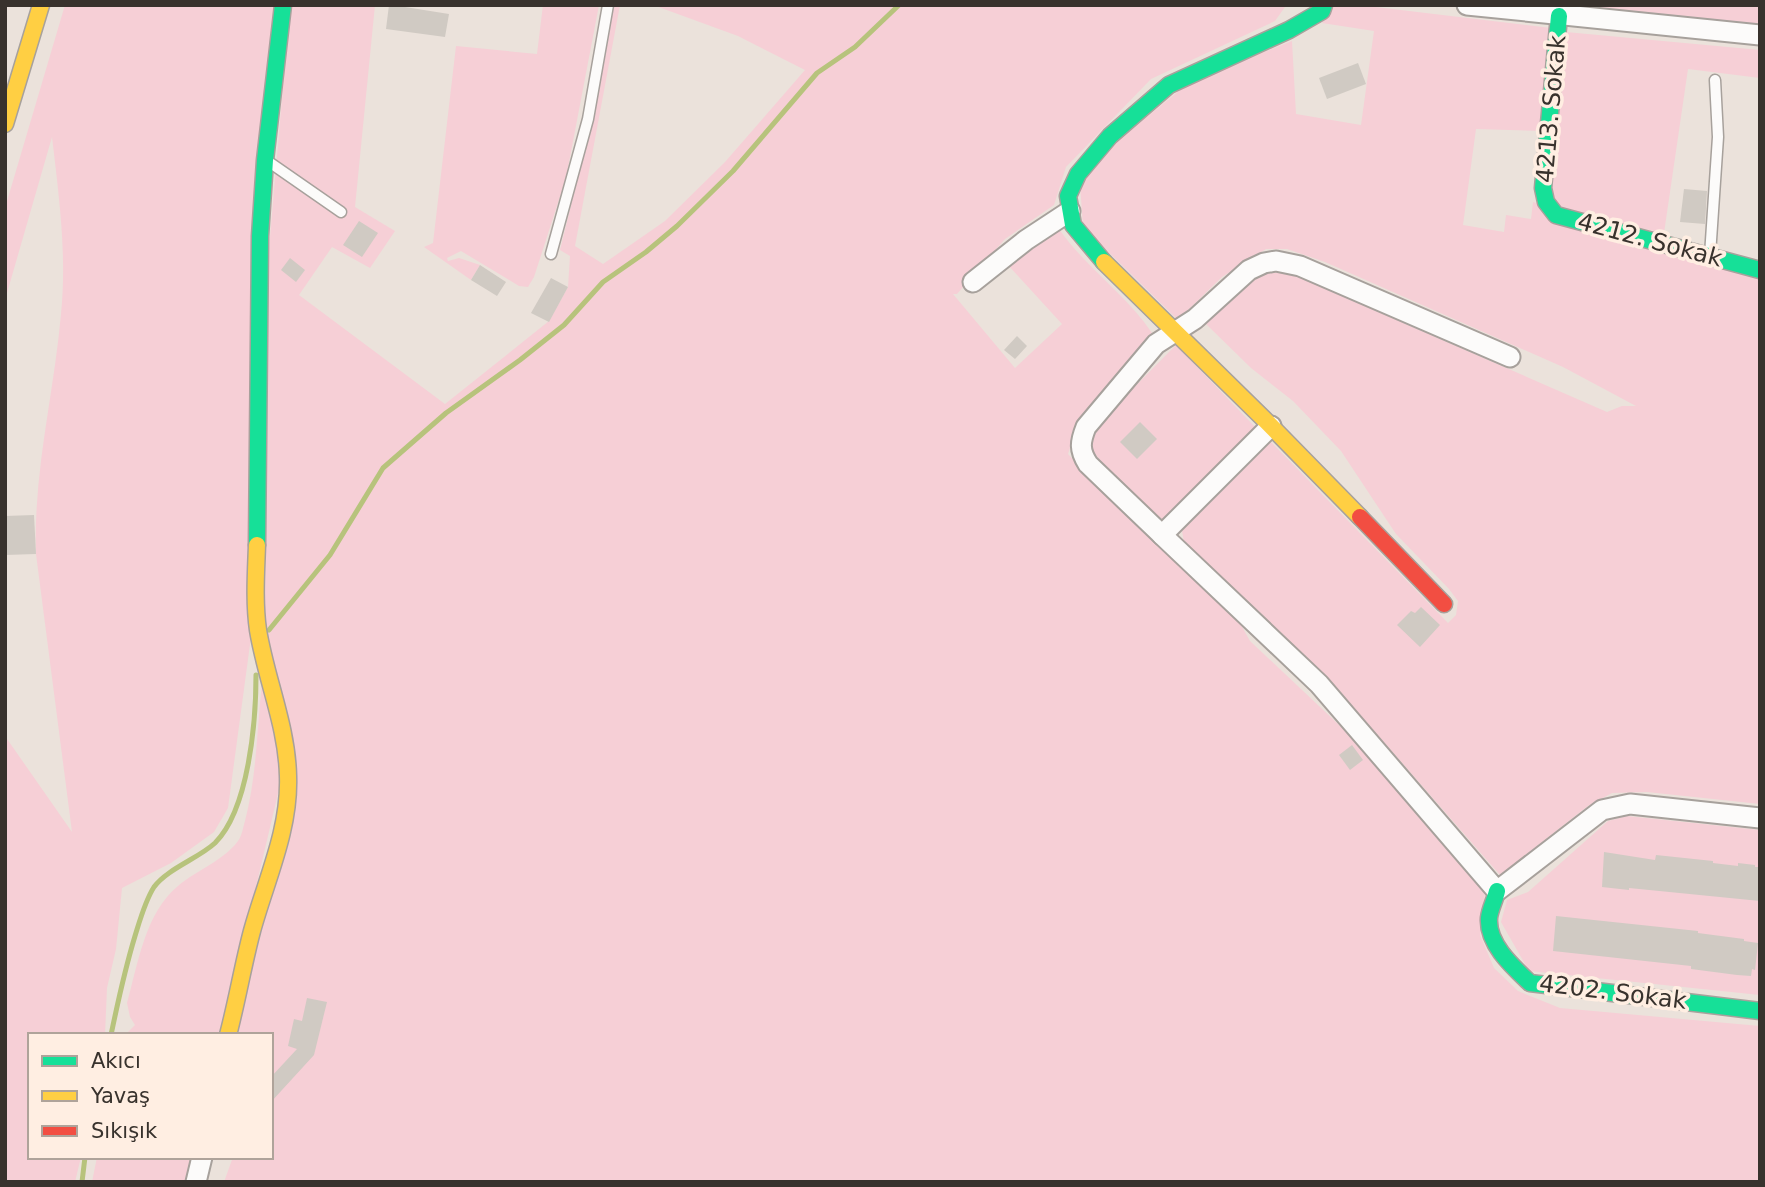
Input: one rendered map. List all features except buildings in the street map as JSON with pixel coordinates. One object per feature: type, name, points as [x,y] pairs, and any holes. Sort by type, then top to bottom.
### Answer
[{"type":"main road","points":[[5,124],[41,5]]},
{"type":"main road","points":[[228,1033],[252,933],[285,821],[288,799],[287,763],[259,640],[256,609],[260,236],[265,160],[283,5]]},
{"type":"main road","points":[[1324,5],[1322,12],[1289,30],[1168,85],[1110,136],[1078,174],[1068,196],[1070,211],[1073,225],[1106,265],[1271,426],[1444,604]]},
{"type":"main road","name":"4213. Sokak","points":[[1546,202],[1543,188],[1564,13]]},
{"type":"main road","name":"4212. Sokak","points":[[1546,202],[1556,215],[1760,270]]},
{"type":"main road","name":"4202. Sokak","points":[[1497,891],[1489,920],[1497,945],[1510,966],[1530,983],[1760,1011]]},
{"type":"street","points":[[1467,5],[1760,35]]},
{"type":"street","points":[[973,282],[1026,240],[1070,211]]},
{"type":"street","points":[[1510,357],[1300,266],[1276,261],[1264,263],[1249,270],[1195,319],[1156,344],[1086,427],[1080,443],[1082,455],[1088,464],[1319,684],[1497,891],[1602,810],[1614,806],[1630,804],[1760,818]]},
{"type":"street","points":[[1162,535],[1271,426]]},
{"type":"street","points":[[196,1182],[202,1159]]},
{"type":"lane","points":[[551,254],[588,119],[608,5]]},
{"type":"lane","points":[[1710,256],[1718,137],[1715,80]]},
{"type":"lane","points":[[265,160],[341,212]]},
{"type":"shaded area","points":[[65,5],[278,5],[251,637],[228,808],[214,832],[171,863],[122,888],[116,949],[107,988],[105,1033],[28,1033],[28,1159],[81,1159],[75,1182],[5,1182],[5,736],[72,832],[36,554],[38,494],[63,292],[61,226],[52,137],[5,300],[5,208]]},
{"type":"shaded area","points":[[290,5],[375,5],[355,207],[395,231],[370,268],[332,247],[299,295],[445,404],[549,321],[568,287],[570,256],[560,250],[599,91],[614,5],[620,5],[575,246],[603,264],[665,221],[725,162],[805,70],[738,36],[653,5],[1284,5],[1275,21],[1151,79],[1066,167],[1054,205],[1005,239],[957,294],[953,294],[1015,368],[1062,324],[1008,265],[1018,255],[1059,229],[1081,256],[1142,319],[1152,333],[1080,418],[1068,454],[1105,493],[1236,616],[1250,641],[1373,757],[1485,892],[1480,935],[1494,968],[1518,991],[1560,1008],[1760,1026],[1760,1182],[224,1182],[232,1159],[273,1159],[273,1033],[232,1033],[297,788],[265,627],[267,272]]},
{"type":"shaded area","points":[[543,5],[599,5],[566,178],[534,277],[528,287],[519,286],[461,251],[447,258],[448,261],[459,258],[480,265],[471,280],[424,247],[433,243],[456,46],[537,54]]},
{"type":"shaded area","points":[[1334,5],[1359,5],[1551,28],[1542,131],[1476,129],[1463,225],[1504,232],[1506,215],[1531,219],[1533,202],[1760,275],[1760,804],[1647,792],[1612,793],[1588,806],[1500,875],[1374,731],[1318,672],[1184,542],[1182,531],[1193,514],[1269,440],[1448,623],[1456,615],[1458,601],[1396,534],[1341,451],[1293,401],[1251,368],[1205,323],[1252,279],[1266,271],[1294,275],[1607,412],[1622,406],[1636,406],[1563,367],[1325,262],[1287,249],[1266,249],[1222,277],[1178,320],[1083,227],[1080,184],[1104,152],[1191,81],[1292,41],[1296,114],[1361,125],[1374,31],[1322,23]]},
{"type":"shaded area","points":[[1574,5],[1760,5],[1760,26],[1572,10]]},
{"type":"shaded area","points":[[1566,32],[1760,50],[1760,78],[1688,69],[1664,233],[1561,211],[1548,188]]},
{"type":"shaded area","points":[[1176,345],[1255,427],[1246,441],[1160,525],[1089,447],[1087,435]]},
{"type":"shaded area","points":[[262,682],[284,768],[221,1033],[127,1033],[135,1025],[127,1003],[150,925],[167,897],[178,886],[225,854],[238,841],[249,804]]},
{"type":"shaded area","points":[[1627,816],[1760,830],[1760,995],[1529,971],[1501,922],[1507,900],[1528,892],[1608,821]]},
{"type":"shaded area","points":[[97,1159],[195,1159],[189,1182],[92,1182]]},
{"type":"waterway","points":[[269,630],[330,555],[383,468],[446,413],[564,325],[603,282],[677,226],[733,171],[817,73],[855,47],[899,5]]},
{"type":"waterway","points":[[111,1033],[131,948],[151,892],[167,875],[215,843],[227,828],[236,809],[252,739],[256,675]]},
{"type":"waterway","points":[[82,1182],[85,1159]]},
{"type":"traffic: fast","points":[[257,545],[260,236],[265,160],[283,5]]},
{"type":"traffic: fast","points":[[1104,262],[1073,225],[1068,196],[1078,174],[1110,136],[1169,85],[1289,30],[1322,11],[1324,5]]},
{"type":"traffic: fast","points":[[1559,16],[1543,188],[1546,202],[1556,215],[1760,270]]},
{"type":"traffic: fast","points":[[1497,891],[1489,918],[1492,937],[1502,954],[1530,983],[1760,1011]]},
{"type":"traffic: slow","points":[[5,124],[41,5]]},
{"type":"traffic: slow","points":[[1104,262],[1360,517]]},
{"type":"traffic: slow","points":[[228,1033],[252,931],[276,855],[288,796],[284,739],[258,630],[257,545]]},
{"type":"traffic: jam","points":[[1360,517],[1444,604]]}]
